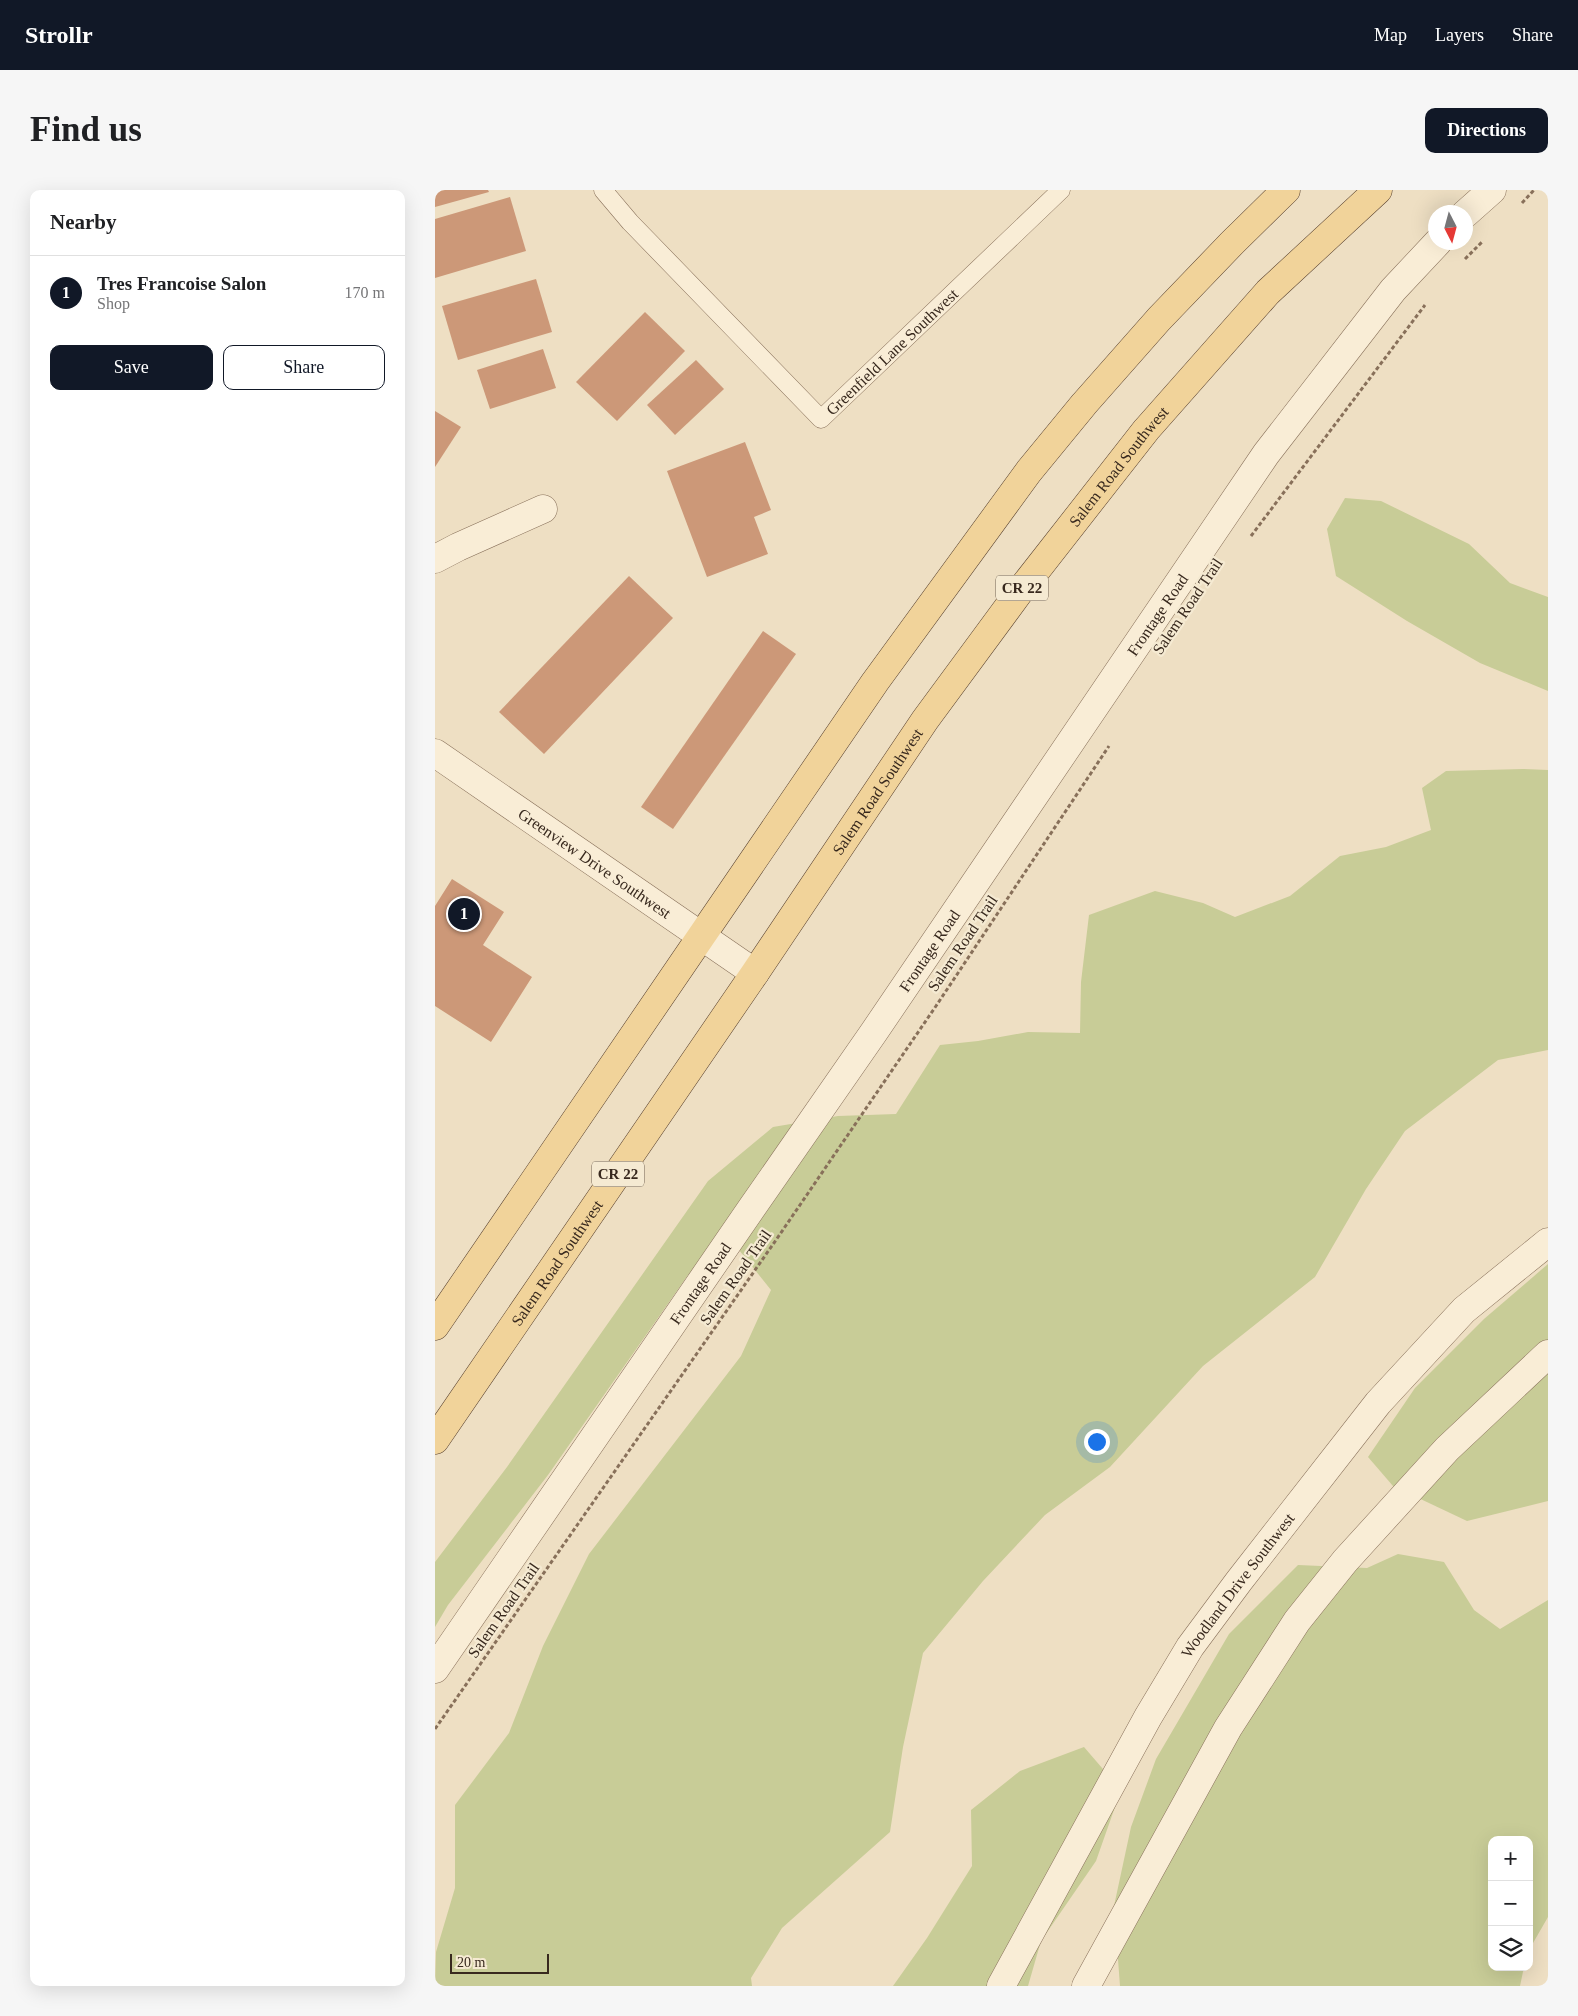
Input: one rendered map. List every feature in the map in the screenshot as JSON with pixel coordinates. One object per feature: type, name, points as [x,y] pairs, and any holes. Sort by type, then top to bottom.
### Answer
[{"type":"main road","points":[[435,1326],[875,682],[1029,471],[1084,404],[1159,319],[1286,190]]},
{"type":"main road","name":"Salem Road Southwest","points":[[435,1440],[755,973],[925,720],[1086,505],[1146,430],[1268,292],[1378,190]]},
{"type":"street","points":[[1473,207],[1491,190]]},
{"type":"street","name":"Frontage Road","points":[[435,1669],[875,1032],[1266,454],[1393,290],[1430,250]]},
{"type":"street","points":[[435,559],[543,509]]},
{"type":"street","name":"Greenview Drive Southwest","points":[[435,753],[755,973]]},
{"type":"street","name":"Woodland Drive Southwest","points":[[1001,1986],[1148,1717],[1191,1648],[1239,1580],[1378,1403],[1464,1310],[1548,1242]]},
{"type":"street","points":[[1086,1986],[1228,1728],[1297,1621],[1345,1561],[1447,1449],[1548,1354]]},
{"type":"lane","name":"Greenfield Lane Southwest","points":[[603,190],[637,229],[821,419],[1061,190]]},
{"type":"path","points":[[1520,204],[1534,190]]},
{"type":"path","points":[[1464,260],[1485,239]]},
{"type":"path","points":[[1251,536],[1425,304]]},
{"type":"path","name":"Salem Road Trail","points":[[435,1729],[776,1240],[1112,741]]},
{"type":"green space","points":[[1345,498],[1381,501],[1469,544],[1510,583],[1548,597],[1548,691],[1480,663],[1407,621],[1336,576],[1327,529]]},
{"type":"green space","points":[[1548,770],[1548,1050],[1498,1060],[1405,1131],[1366,1189],[1315,1277],[1203,1366],[1110,1467],[1045,1515],[983,1581],[923,1653],[903,1747],[890,1832],[782,1928],[751,1978],[752,1986],[435,1986],[436,1952],[455,1888],[455,1805],[509,1733],[543,1646],[589,1554],[741,1356],[771,1290],[739,1250],[688,1275],[548,1475],[448,1605],[435,1627],[435,1562],[507,1467],[708,1181],[773,1127],[838,1116],[896,1114],[940,1045],[978,1041],[1028,1032],[1080,1033],[1081,982],[1089,915],[1155,891],[1203,903],[1235,917],[1290,896],[1340,856],[1386,847],[1431,830],[1422,788],[1446,771]]},
{"type":"green space","points":[[1548,1264],[1548,1501],[1467,1521],[1393,1486],[1368,1457],[1415,1388],[1484,1319]]},
{"type":"green space","points":[[1398,1554],[1444,1562],[1474,1610],[1500,1629],[1548,1600],[1548,1917],[1533,1943],[1533,1836],[1488,1836],[1488,1971],[1523,1971],[1520,1986],[1120,1986],[1114,1906],[1131,1827],[1156,1759],[1229,1634],[1298,1565],[1367,1568]]},
{"type":"green space","points":[[1084,1747],[1121,1790],[1096,1861],[1041,1941],[1028,1986],[893,1986],[927,1938],[972,1866],[971,1810],[1020,1771]]},
{"type":"building","points":[[435,190],[488,190],[489,192],[435,207]]},
{"type":"building","points":[[510,197],[526,251],[435,278],[435,219]]},
{"type":"building","points":[[536,279],[552,332],[458,360],[442,306]]},
{"type":"building","points":[[645,312],[685,351],[617,421],[576,382]]},
{"type":"building","points":[[543,349],[556,388],[490,409],[477,370]]},
{"type":"building","points":[[696,360],[724,389],[675,435],[647,405]]},
{"type":"building","points":[[435,411],[461,427],[435,467]]},
{"type":"building","points":[[745,442],[771,510],[754,517],[768,554],[707,577],[667,471]]},
{"type":"building","points":[[629,576],[673,618],[544,754],[499,712]]},
{"type":"building","points":[[763,631],[796,654],[673,829],[641,807]]},
{"type":"building","points":[[452,879],[504,912],[483,945],[532,977],[491,1042],[435,1006],[435,906]]},
{"type":"place","name":"Tres Francoise Salon","points":[[464,914]]}]
